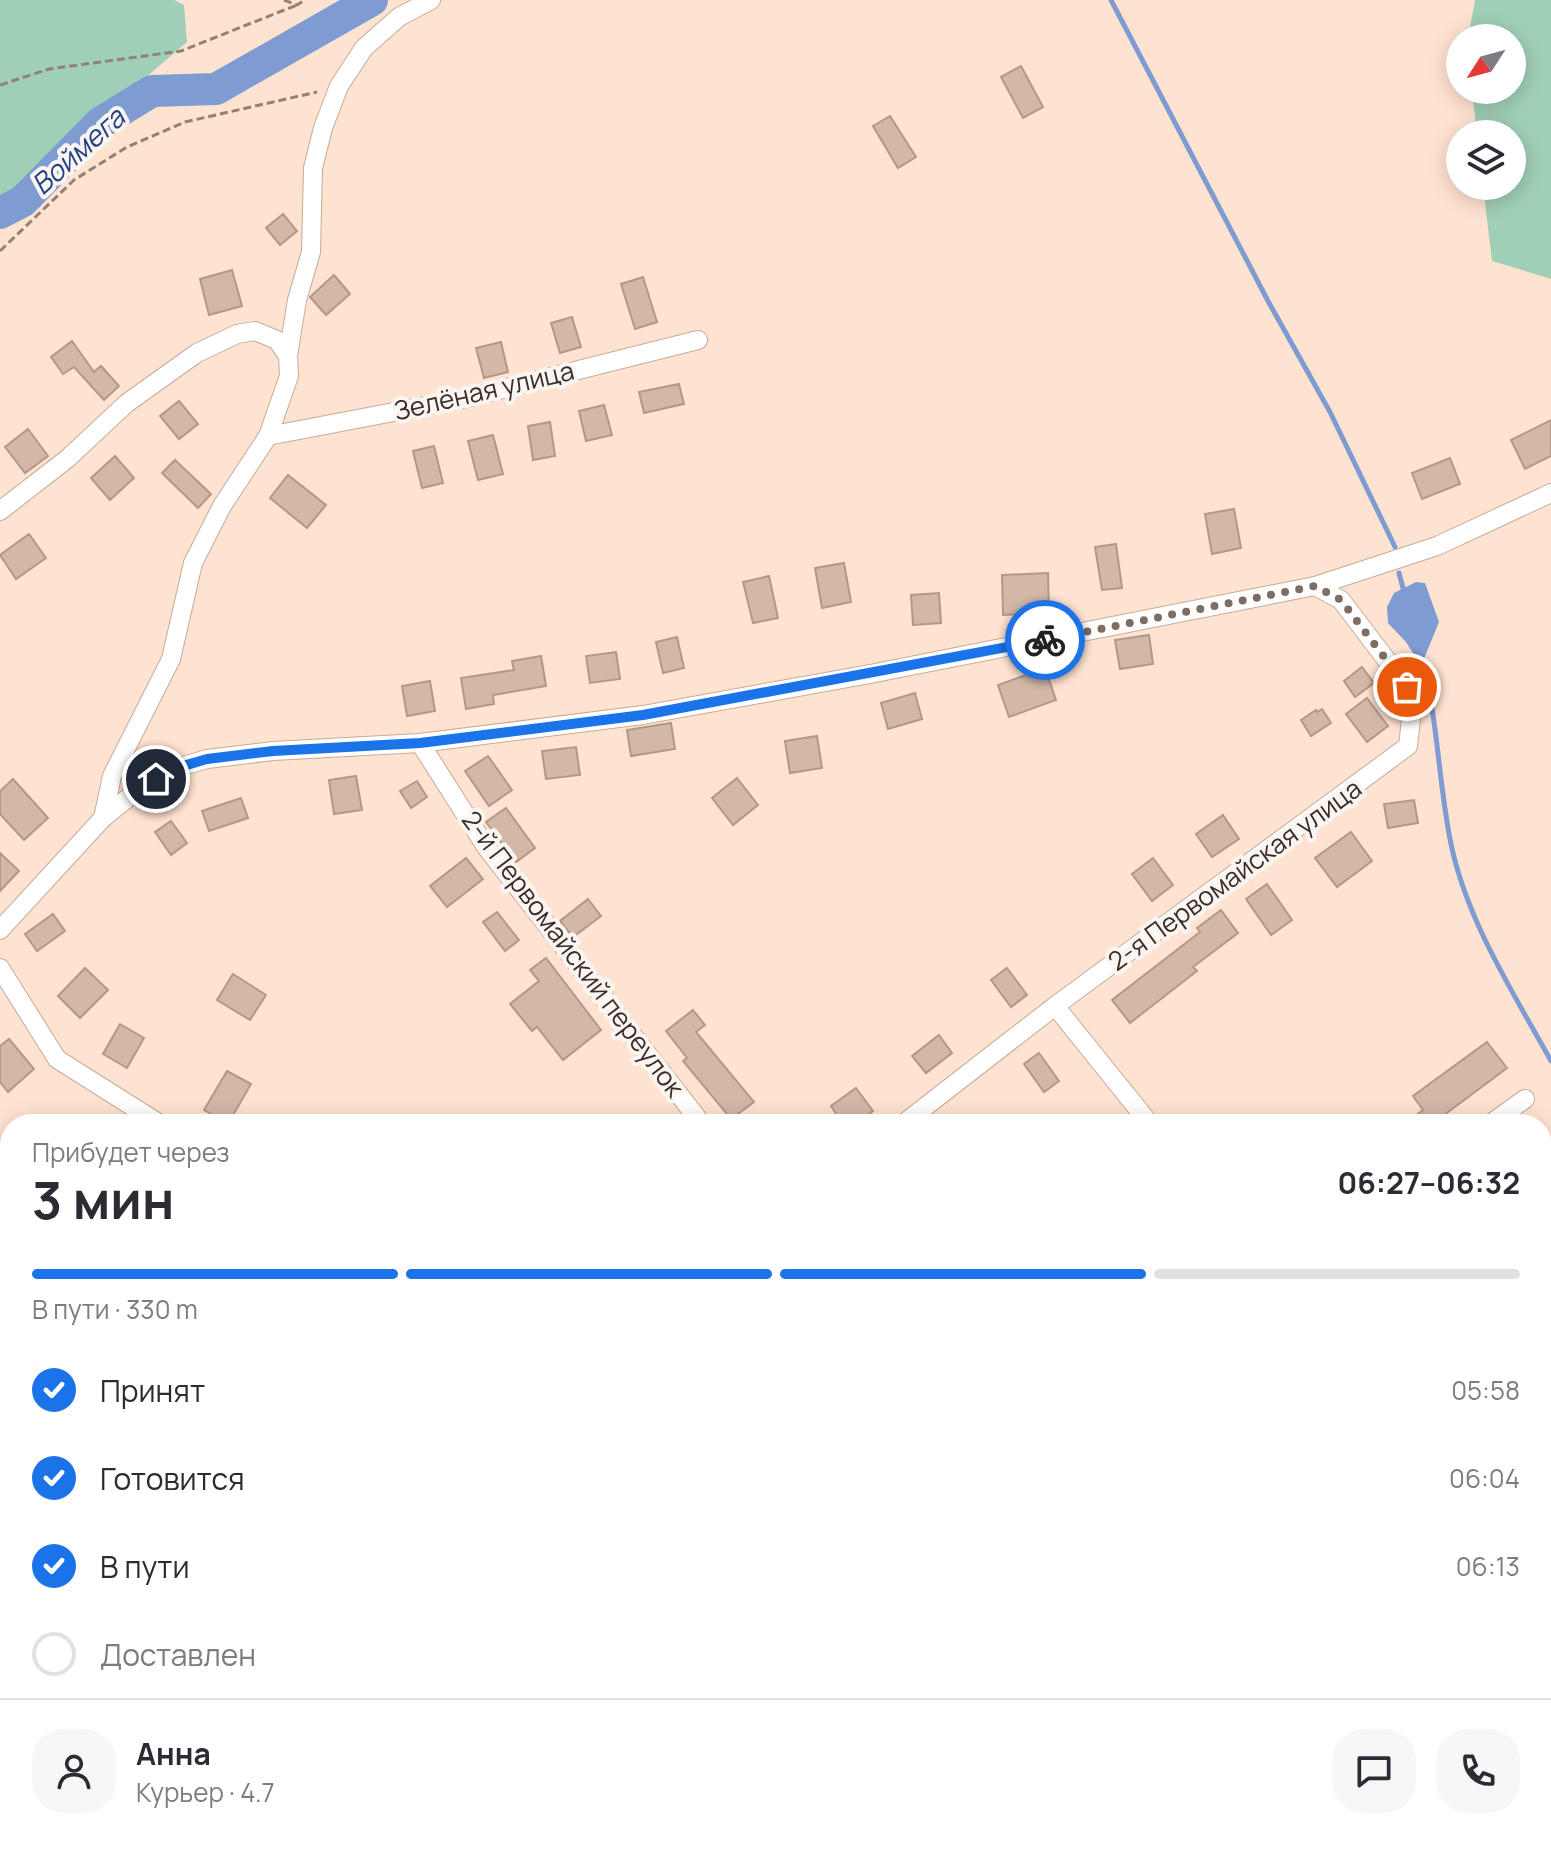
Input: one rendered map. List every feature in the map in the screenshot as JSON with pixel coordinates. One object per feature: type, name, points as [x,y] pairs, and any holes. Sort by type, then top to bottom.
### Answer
[{"type":"street","points":[[103,818],[112,776],[171,659],[193,563],[222,506],[268,436],[289,376],[288,356],[297,300],[311,252],[313,168],[323,128],[339,86],[364,48],[399,17],[431,0]]},
{"type":"street","points":[[0,511],[67,459],[127,403],[197,353],[237,334],[255,331],[277,340],[288,356]]},
{"type":"street","name":"Зелёная улица","points":[[268,436],[467,398],[698,340]]},
{"type":"street","points":[[0,930],[103,818],[139,789],[173,769],[207,759],[273,751],[420,743],[643,715],[870,674],[1315,586],[1437,546],[1551,493]]},
{"type":"street","name":"2-я Первомайская улица","points":[[916,1114],[1055,1006],[1408,746],[1412,710],[1407,687],[1341,600],[1315,586]]},
{"type":"street","name":"2-й Первомайский переулок","points":[[420,743],[486,847],[694,1114]]},
{"type":"street","points":[[0,968],[57,1059],[144,1114]]},
{"type":"street","points":[[1055,1006],[1142,1114]]},
{"type":"street","points":[[1504,1114],[1525,1099]]},
{"type":"path","points":[[284,0],[297,5]]},
{"type":"path","points":[[0,85],[49,69],[181,51],[305,0]]},
{"type":"path","points":[[0,251],[74,180],[127,147],[185,122],[339,86]]},
{"type":"green space","points":[[0,0],[174,0],[184,5],[187,42],[13,192],[0,196]]},
{"type":"green space","points":[[1475,0],[1551,0],[1551,279],[1492,261],[1485,200],[1526,200],[1526,120],[1475,120],[1474,104],[1526,104],[1526,24],[1471,24]]},
{"type":"water","points":[[1416,582],[1425,583],[1439,622],[1421,666],[1406,642],[1388,623],[1387,607],[1394,593]]},
{"type":"building","points":[[1021,66],[1043,107],[1023,118],[1001,77]]},
{"type":"building","points":[[890,116],[916,157],[898,168],[873,126]]},
{"type":"building","points":[[283,214],[297,231],[280,245],[266,228]]},
{"type":"building","points":[[232,270],[242,306],[209,315],[200,279]]},
{"type":"building","points":[[334,275],[350,294],[326,315],[310,297]]},
{"type":"building","points":[[643,277],[657,322],[635,329],[621,284]]},
{"type":"building","points":[[572,317],[581,347],[560,353],[551,323]]},
{"type":"building","points":[[72,341],[94,372],[101,366],[119,386],[104,400],[74,367],[63,374],[51,357]]},
{"type":"building","points":[[501,342],[508,372],[484,378],[476,348]]},
{"type":"building","points":[[679,384],[684,404],[644,413],[639,392]]},
{"type":"building","points":[[179,401],[198,424],[179,439],[160,416]]},
{"type":"building","points":[[604,405],[612,435],[586,441],[579,411]]},
{"type":"building","points":[[1551,420],[1551,456],[1525,469],[1511,440]]},
{"type":"building","points":[[550,422],[555,456],[533,460],[528,426]]},
{"type":"building","points":[[28,429],[48,456],[25,473],[5,447]]},
{"type":"building","points":[[493,435],[503,474],[478,480],[468,441]]},
{"type":"building","points":[[434,446],[443,483],[422,488],[413,451]]},
{"type":"building","points":[[115,456],[134,478],[110,500],[91,478]]},
{"type":"building","points":[[1450,458],[1460,484],[1422,499],[1412,473]]},
{"type":"building","points":[[175,460],[211,494],[198,508],[162,473]]},
{"type":"building","points":[[288,475],[326,505],[307,528],[270,498]]},
{"type":"building","points":[[1234,509],[1241,548],[1212,554],[1205,514]]},
{"type":"building","points":[[29,534],[46,558],[16,579],[0,555]]},
{"type":"building","points":[[1116,544],[1122,588],[1102,590],[1095,547]]},
{"type":"building","points":[[844,563],[851,602],[822,608],[815,568]]},
{"type":"building","points":[[1048,573],[1049,613],[1003,615],[1002,575]]},
{"type":"building","points":[[769,576],[778,618],[753,623],[743,582]]},
{"type":"building","points":[[939,593],[941,623],[913,625],[911,595]]},
{"type":"building","points":[[1149,635],[1153,664],[1120,669],[1115,640]]},
{"type":"building","points":[[677,637],[684,668],[663,673],[656,642]]},
{"type":"building","points":[[616,652],[620,679],[590,683],[586,656]]},
{"type":"building","points":[[541,656],[546,686],[493,695],[494,704],[466,709],[461,678],[514,670],[512,661]]},
{"type":"building","points":[[1362,667],[1374,683],[1355,697],[1344,681]]},
{"type":"building","points":[[1045,668],[1056,700],[1009,717],[998,685]]},
{"type":"building","points":[[430,681],[435,711],[407,716],[402,686]]},
{"type":"building","points":[[915,693],[922,719],[888,729],[881,703]]},
{"type":"building","points":[[1367,698],[1388,726],[1367,742],[1346,714]]},
{"type":"building","points":[[1322,709],[1331,723],[1311,736],[1301,720]]},
{"type":"building","points":[[671,723],[675,749],[631,756],[627,730]]},
{"type":"building","points":[[817,736],[822,768],[790,773],[785,741]]},
{"type":"building","points":[[576,747],[580,775],[546,779],[542,751]]},
{"type":"building","points":[[488,756],[512,790],[489,806],[465,771]]},
{"type":"building","points":[[356,776],[362,810],[334,814],[329,780]]},
{"type":"building","points":[[737,778],[758,805],[733,825],[712,798]]},
{"type":"building","points":[[13,779],[48,818],[24,840],[0,814],[0,791]]},
{"type":"building","points":[[417,781],[427,797],[411,808],[400,791]]},
{"type":"building","points":[[241,798],[248,818],[209,831],[202,811]]},
{"type":"building","points":[[1414,800],[1418,823],[1388,828],[1384,804]]},
{"type":"building","points":[[506,808],[535,848],[516,862],[486,822]]},
{"type":"building","points":[[1223,815],[1239,839],[1212,857],[1196,834]]},
{"type":"building","points":[[171,821],[187,843],[171,855],[155,832]]},
{"type":"building","points":[[1351,832],[1372,861],[1337,887],[1315,858]]},
{"type":"building","points":[[0,853],[19,871],[0,891]]},
{"type":"building","points":[[466,858],[483,879],[447,907],[430,886]]},
{"type":"building","points":[[1153,858],[1173,885],[1152,901],[1132,874]]},
{"type":"building","points":[[1267,884],[1292,920],[1271,935],[1246,899]]},
{"type":"building","points":[[588,899],[601,916],[573,937],[560,921]]},
{"type":"building","points":[[1221,910],[1238,933],[1193,967],[1197,971],[1130,1023],[1112,1000],[1200,932],[1197,928]]},
{"type":"building","points":[[497,912],[519,940],[505,951],[483,922]]},
{"type":"building","points":[[53,914],[65,931],[37,951],[25,934]]},
{"type":"building","points":[[546,958],[601,1030],[563,1060],[537,1027],[532,1031],[510,1004],[539,981],[530,970]]},
{"type":"building","points":[[85,968],[108,990],[80,1018],[58,996]]},
{"type":"building","points":[[1007,968],[1027,995],[1011,1007],[991,980]]},
{"type":"building","points":[[233,974],[266,995],[250,1020],[217,1000]]},
{"type":"building","points":[[693,1010],[705,1025],[696,1032],[754,1102],[738,1114],[727,1114],[683,1061],[687,1058],[666,1031]]},
{"type":"building","points":[[120,1024],[144,1038],[127,1068],[103,1054]]},
{"type":"building","points":[[939,1035],[952,1053],[926,1073],[912,1056]]},
{"type":"building","points":[[9,1039],[34,1069],[8,1092],[0,1082],[0,1046]]},
{"type":"building","points":[[1487,1042],[1507,1068],[1445,1114],[1418,1114],[1423,1110],[1413,1096]]},
{"type":"building","points":[[1039,1053],[1059,1081],[1044,1092],[1024,1064]]},
{"type":"building","points":[[227,1071],[251,1084],[234,1114],[211,1114],[204,1110]]},
{"type":"building","points":[[856,1088],[873,1111],[869,1114],[836,1114],[831,1106]]},
{"type":"waterway","name":"Воймега","points":[[0,213],[23,201],[100,123],[152,91],[216,89],[372,0]]},
{"type":"waterway","points":[[1111,0],[1268,301],[1330,412],[1395,547]]},
{"type":"waterway","points":[[1399,573],[1404,592]]},
{"type":"waterway","points":[[1421,656],[1458,873],[1493,956],[1551,1061]]},
{"type":"way so far","points":[[1045,640],[1315,586],[1341,600],[1407,687]]},
{"type":"route","points":[[156,779],[173,769],[207,759],[273,751],[420,743],[643,715],[1045,640]]}]
